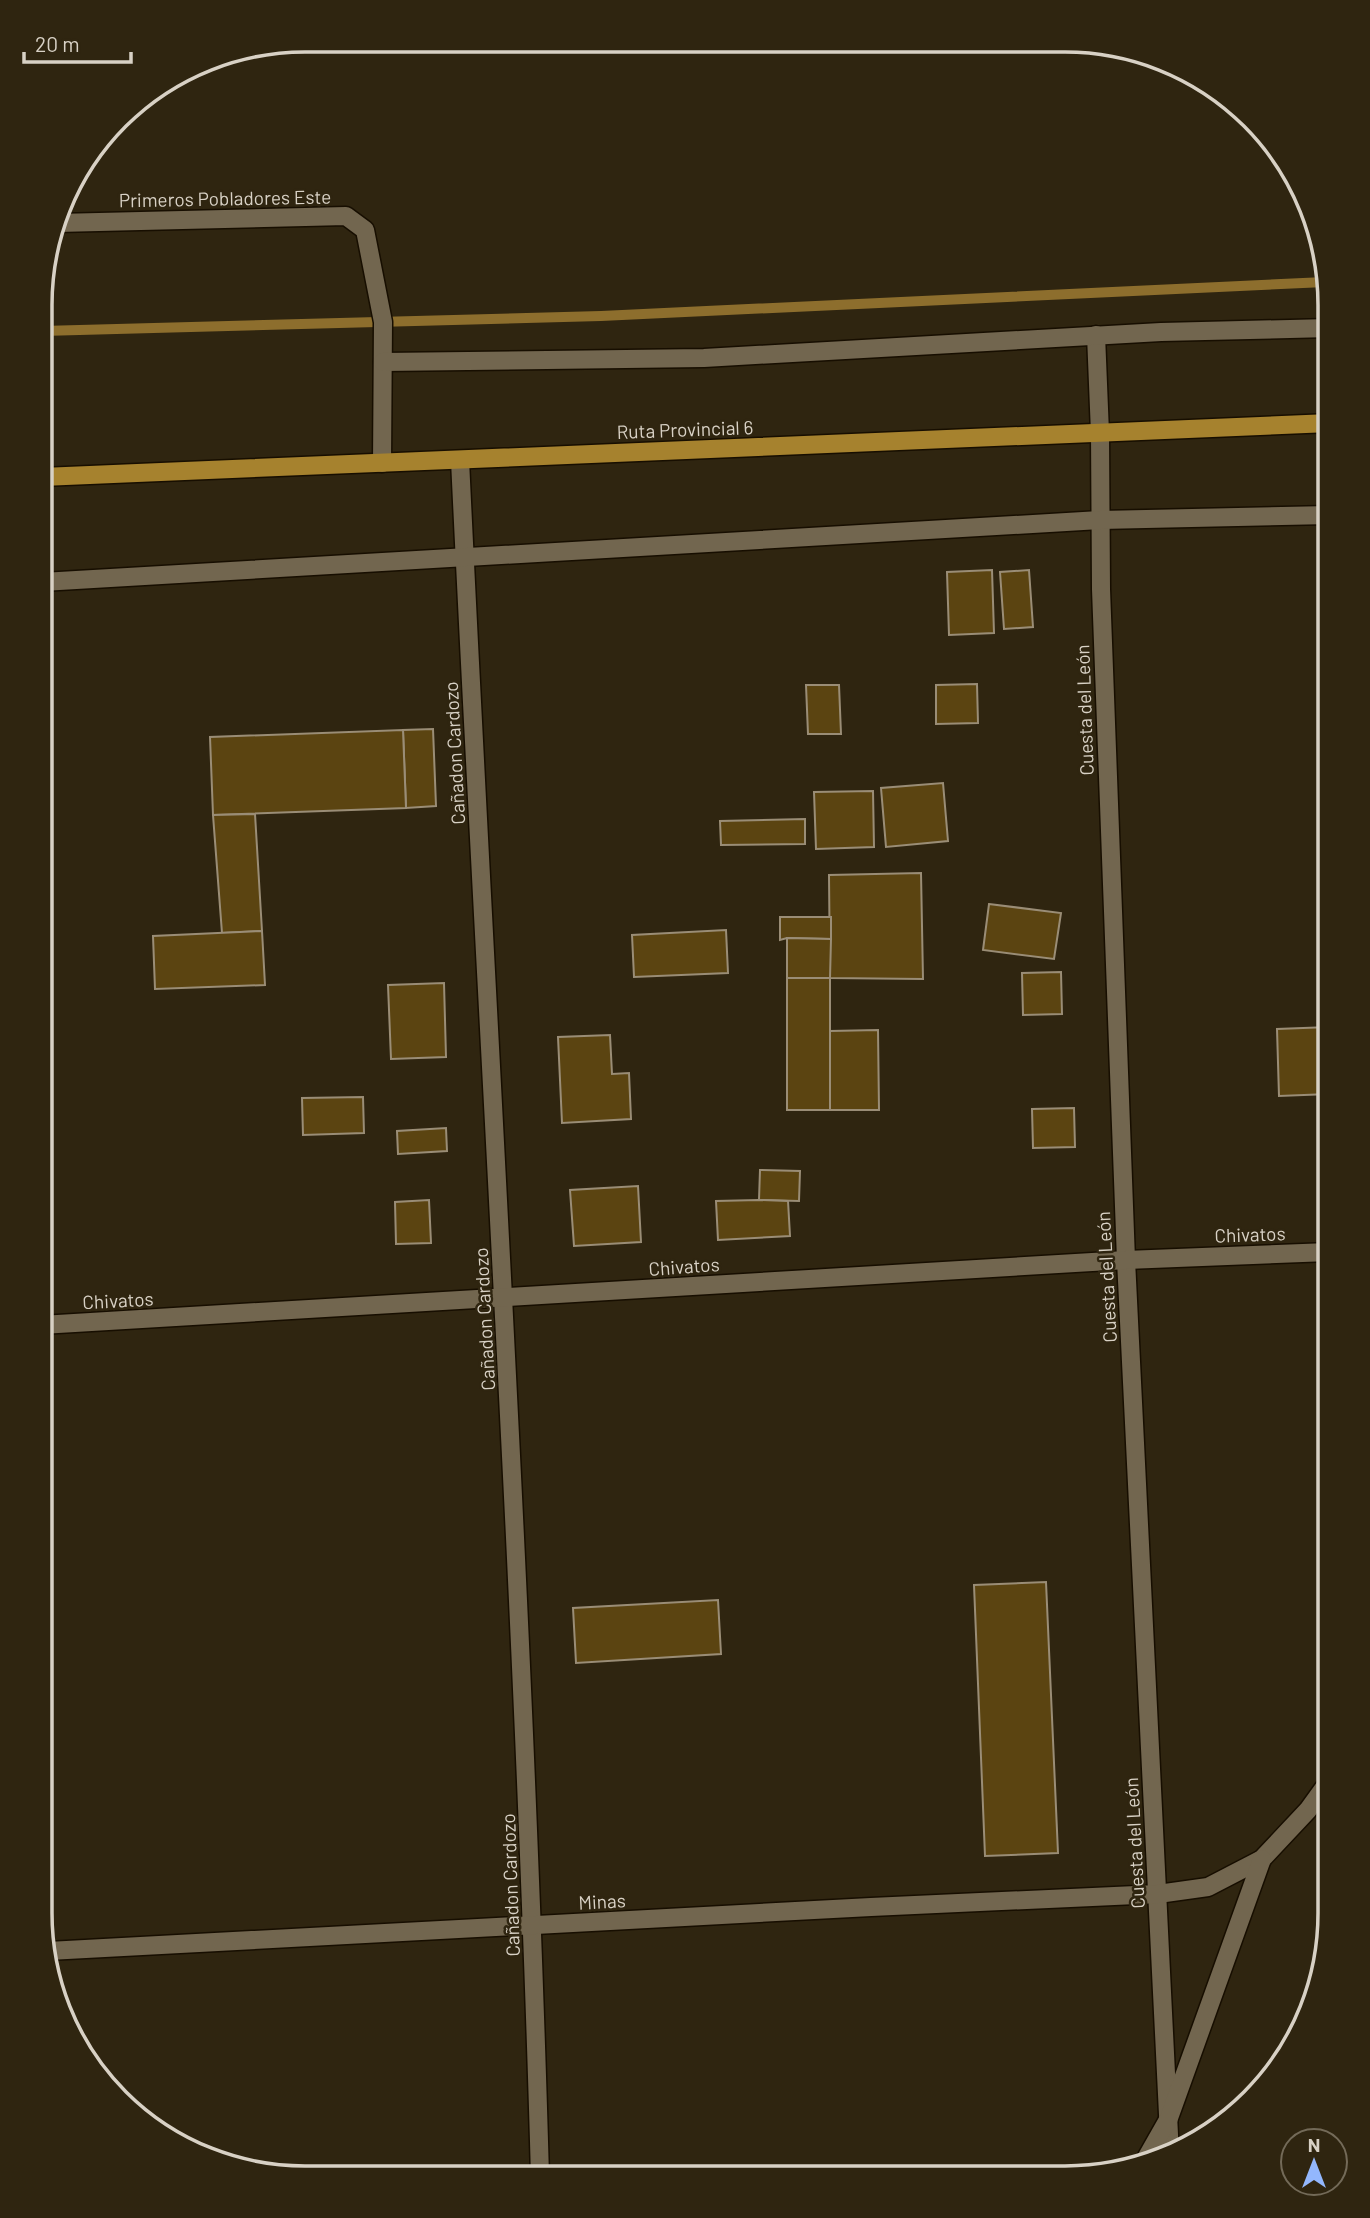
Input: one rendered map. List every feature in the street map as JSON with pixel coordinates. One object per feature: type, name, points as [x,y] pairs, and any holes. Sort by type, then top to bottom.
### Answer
[{"type":"main road","name":"Ruta Provincial 6","points":[[52,477],[1318,424]]},
{"type":"street","name":"Primeros Pobladores Este","points":[[66,223],[346,216],[365,230],[383,322],[382,463]]},
{"type":"street","points":[[383,362],[704,358],[1096,335],[1318,328]]},
{"type":"street","name":"Cuesta del León","points":[[1096,335],[1126,1260],[1170,2142]]},
{"type":"street","name":"Cañadon Cardozo","points":[[460,460],[504,1298],[533,1926],[540,2166]]},
{"type":"street","points":[[52,581],[1100,520],[1318,515]]},
{"type":"street","name":"Chivatos","points":[[52,1324],[1126,1260],[1318,1251]]},
{"type":"street","points":[[1151,2150],[1169,2118],[1262,1859],[1318,1796]]},
{"type":"street","name":"Minas","points":[[56,1951],[1158,1894],[1208,1887],[1262,1859]]},
{"type":"building","points":[[992,570],[994,633],[949,635],[947,572]]},
{"type":"building","points":[[1029,570],[1033,627],[1004,629],[1000,572]]},
{"type":"building","points":[[977,684],[978,723],[936,724],[936,685]]},
{"type":"building","points":[[806,685],[839,685],[841,734],[808,734]]},
{"type":"building","points":[[433,729],[436,806],[406,808],[403,730]]},
{"type":"building","points":[[403,730],[406,808],[213,815],[210,737]]},
{"type":"building","points":[[943,783],[948,841],[886,847],[881,788]]},
{"type":"building","points":[[873,791],[874,847],[816,849],[814,792]]},
{"type":"building","points":[[255,814],[262,931],[222,933],[213,815]]},
{"type":"building","points":[[805,819],[805,844],[721,845],[720,821]]},
{"type":"building","points":[[921,873],[923,979],[830,978],[829,875]]},
{"type":"building","points":[[989,904],[1061,913],[1054,959],[983,950]]},
{"type":"building","points":[[780,917],[831,917],[831,939],[780,940]]},
{"type":"building","points":[[726,930],[728,973],[634,977],[632,935]]},
{"type":"building","points":[[262,931],[265,985],[155,989],[153,936]]},
{"type":"building","points":[[787,938],[831,939],[830,978],[787,978]]},
{"type":"building","points":[[1061,972],[1062,1014],[1023,1015],[1022,973]]},
{"type":"building","points":[[787,978],[830,978],[830,1110],[787,1110]]},
{"type":"building","points":[[444,983],[446,1057],[391,1059],[388,985]]},
{"type":"building","points":[[1318,1027],[1318,1094],[1279,1096],[1277,1029]]},
{"type":"building","points":[[878,1030],[879,1110],[830,1110],[830,1031]]},
{"type":"building","points":[[610,1035],[612,1074],[629,1073],[631,1119],[562,1123],[558,1037]]},
{"type":"building","points":[[363,1097],[364,1133],[303,1135],[302,1098]]},
{"type":"building","points":[[1074,1108],[1075,1147],[1033,1148],[1032,1109]]},
{"type":"building","points":[[446,1128],[447,1151],[398,1154],[397,1131]]},
{"type":"building","points":[[760,1170],[800,1171],[799,1201],[759,1200]]},
{"type":"building","points":[[638,1186],[641,1242],[574,1246],[570,1190]]},
{"type":"building","points":[[429,1200],[431,1243],[396,1244],[395,1202]]},
{"type":"building","points":[[716,1201],[788,1201],[790,1236],[718,1240]]},
{"type":"building","points":[[1046,1582],[1058,1853],[985,1856],[974,1585]]},
{"type":"building","points":[[718,1600],[721,1654],[576,1663],[573,1608]]},
{"type":"waterway","points":[[52,331],[601,316],[1316,282]]}]
